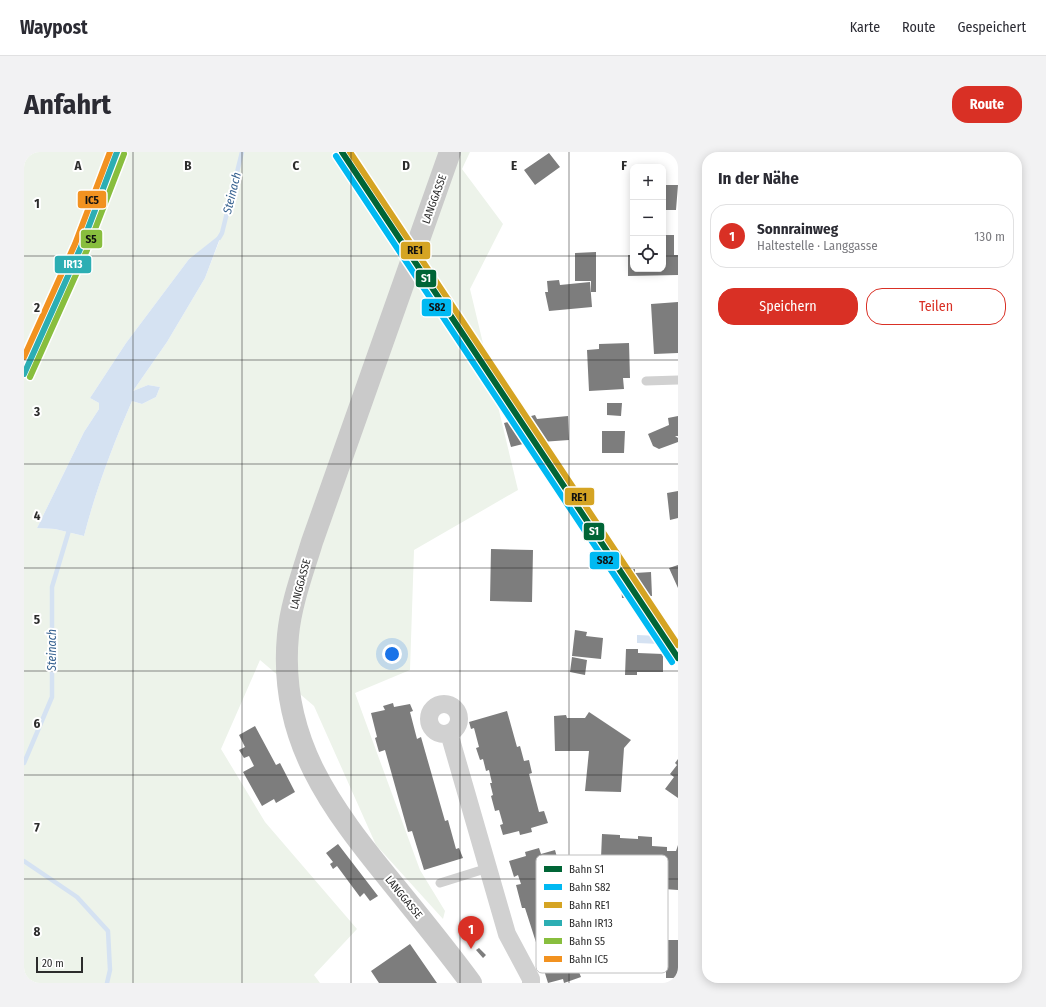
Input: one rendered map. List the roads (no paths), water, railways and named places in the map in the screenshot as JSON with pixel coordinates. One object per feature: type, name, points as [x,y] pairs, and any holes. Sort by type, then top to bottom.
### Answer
[{"type":"main road","name":"LANGGASSE","points":[[450,152],[399,293],[303,570],[288,635],[288,679],[292,714],[303,749],[321,786],[348,827],[472,983]]},
{"type":"street","points":[[449,734],[507,934],[528,974],[531,983]]},
{"type":"lane","points":[[646,381],[678,380]]},
{"type":"lane","points":[[440,882],[488,868]]},
{"type":"water","points":[[222,233],[205,278],[167,342],[133,391],[148,385],[160,387],[156,397],[142,404],[132,401],[105,467],[84,536],[55,529],[37,528],[84,432],[99,409],[99,403],[90,398],[126,343],[189,259]]},
{"type":"water","points":[[637,635],[660,636],[660,644],[637,643]]},
{"type":"waterway","name":"Steinach","points":[[219,238],[222,233],[242,152]]},
{"type":"waterway","name":"Steinach","points":[[24,763],[52,697],[52,587],[70,527]]},
{"type":"waterway","name":"Steinach","points":[[24,861],[77,897],[108,931],[110,970],[107,983]]},
{"type":"rail line","name":"IC5","points":[[24,357],[75,244],[110,152]]},
{"type":"rail line","name":"IR13","points":[[24,374],[81,247],[117,152]]},
{"type":"rail line","name":"S1","points":[[342,152],[678,658]]},
{"type":"rail line","name":"RE1","points":[[350,152],[678,645]]},
{"type":"rail line","name":"S5","points":[[30,377],[87,250],[124,154]]},
{"type":"rail line","name":"S82","points":[[336,156],[672,662]]},
{"type":"place","name":"Sonnrainweg","points":[[471,949]]}]
